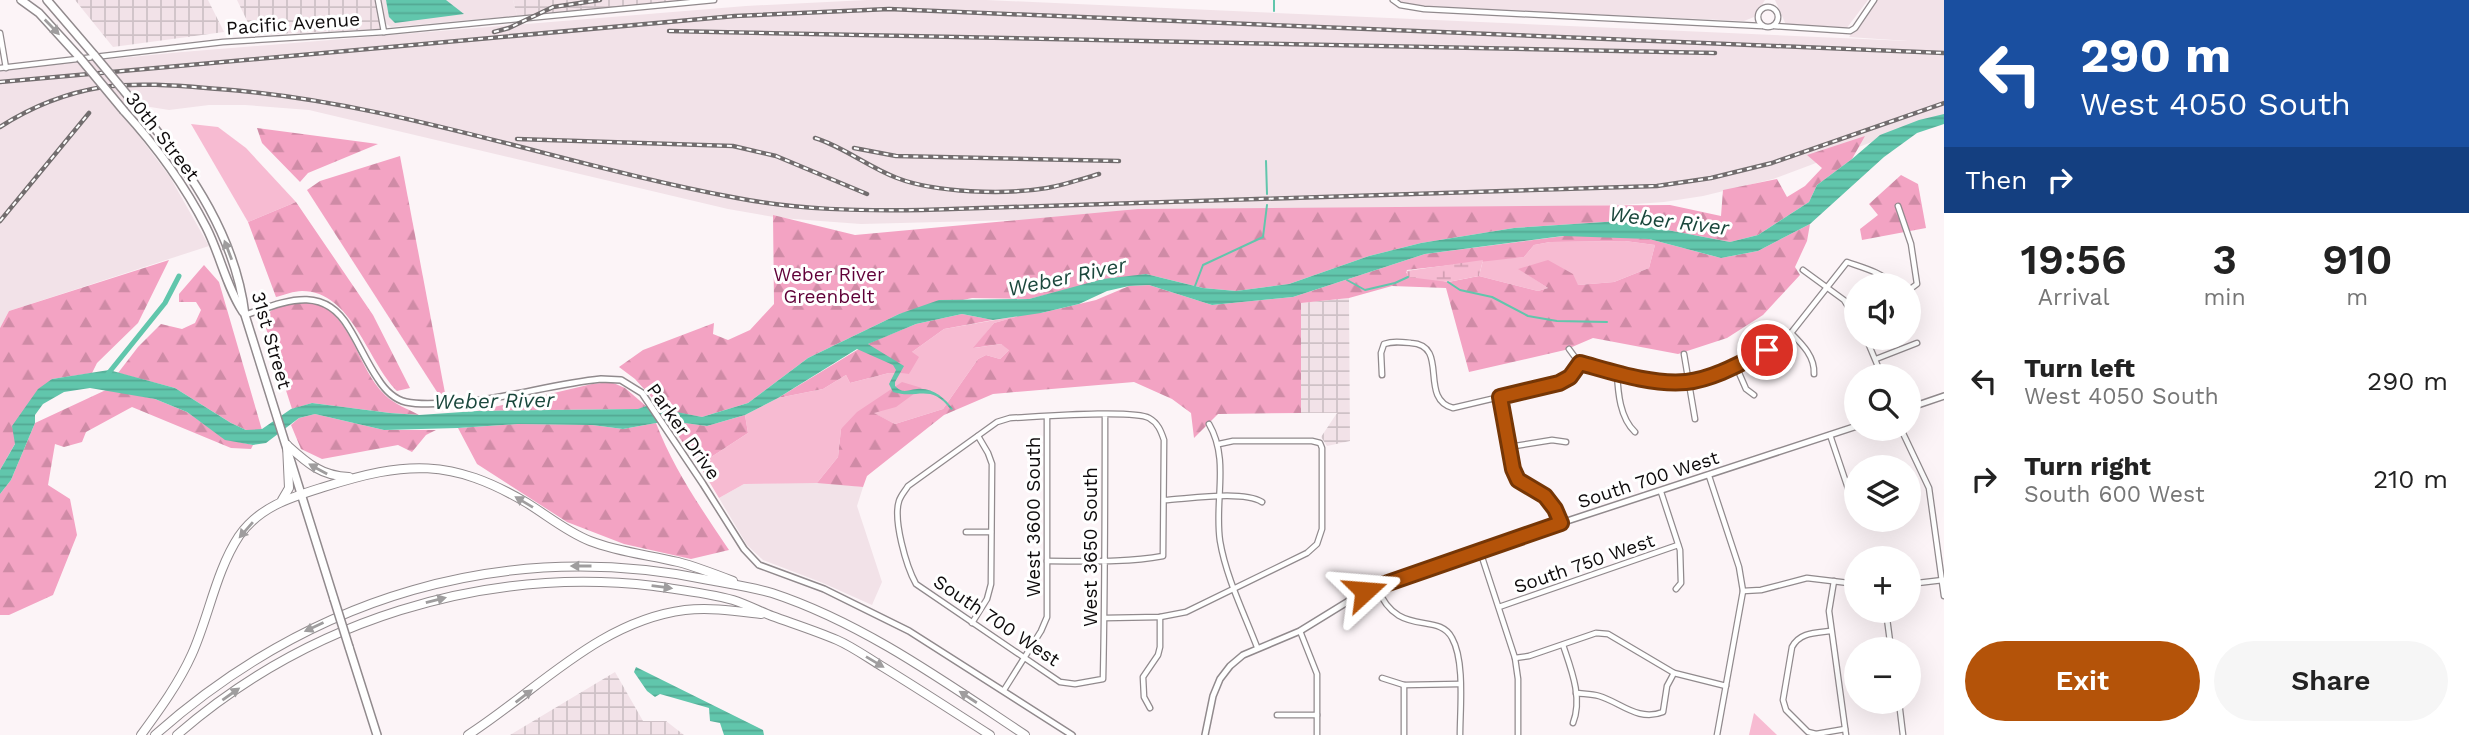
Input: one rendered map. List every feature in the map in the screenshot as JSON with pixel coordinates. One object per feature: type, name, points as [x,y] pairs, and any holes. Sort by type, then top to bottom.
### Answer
[{"type":"highway","points":[[287,445],[315,469],[333,477],[356,477]]},
{"type":"highway","points":[[282,500],[289,488],[287,445]]},
{"type":"highway","points":[[141,735],[167,698],[192,653],[223,570],[240,535],[265,511],[282,500],[356,477],[408,467],[430,468],[476,477],[592,542],[679,563],[803,605],[929,671],[1025,735]]},
{"type":"highway","points":[[155,735],[206,691],[296,636],[374,602],[455,579],[542,567],[620,567],[662,571],[769,593]]},
{"type":"highway","points":[[177,735],[232,693],[308,646],[339,631],[407,607],[462,594],[534,583],[622,583],[676,589],[732,600],[839,641],[990,735]]},
{"type":"highway","points":[[468,735],[515,703],[590,645],[625,626],[687,610],[708,609],[770,615]]},
{"type":"main road","name":"30th Street","points":[[21,0],[39,13],[80,58],[161,154],[206,227],[234,298],[246,315]]},
{"type":"main road","name":"31st Street","points":[[47,0],[144,115],[186,170],[215,220],[242,291],[246,315],[377,735]]},
{"type":"street","points":[[378,0],[384,32]]},
{"type":"street","name":"Pacific Avenue","points":[[3,68],[243,40],[384,32],[714,0]]},
{"type":"street","points":[[1393,0],[1400,5],[1424,9],[1739,24],[1749,27],[1774,26],[1843,32],[1855,28],[1874,0]]},
{"type":"street","points":[[1739,24],[1749,22],[1770,0],[1788,29]]},
{"type":"street","points":[[1763,8],[1769,7],[1777,13],[1778,21],[1774,26]]},
{"type":"street","points":[[1758,15],[1762,26]]},
{"type":"street","points":[[0,33],[3,68]]},
{"type":"street","points":[[1898,206],[1916,273]]},
{"type":"street","points":[[1569,349],[1580,363],[1652,380],[1688,382],[1735,366],[1767,350],[1791,333],[1847,262],[1877,273]]},
{"type":"street","points":[[1803,270],[1844,300]]},
{"type":"street","name":"Parker Drive","points":[[246,315],[293,300],[310,299],[327,304],[348,326],[386,390],[407,402],[428,404],[478,401],[611,378],[630,384],[651,404],[744,550],[759,565],[867,608],[909,631],[1072,735]]},
{"type":"street","points":[[1791,333],[1810,355],[1814,374]]},
{"type":"street","points":[[1382,375],[1381,353],[1384,344],[1417,343],[1426,346],[1430,353],[1438,398],[1443,405],[1453,408],[1559,383],[1570,377],[1580,363]]},
{"type":"street","points":[[1872,350],[1878,364]]},
{"type":"street","points":[[1876,359],[1899,350]]},
{"type":"street","points":[[1684,354],[1695,419]]},
{"type":"street","points":[[1735,366],[1746,389],[1754,395]]},
{"type":"street","points":[[1617,373],[1618,391],[1627,425],[1635,432]]},
{"type":"street","points":[[1921,404],[1944,396]]},
{"type":"street","points":[[1500,397],[1513,469],[1518,480],[1545,496],[1561,523]]},
{"type":"street","points":[[972,623],[987,599],[991,584],[992,464],[978,436],[997,422],[1010,418],[1135,414],[1149,418],[1161,428],[1164,440],[1163,556],[1142,560],[1047,561]]},
{"type":"street","name":"West 3650 South","points":[[1103,679],[1105,415]]},
{"type":"street","name":"West 3600 South","points":[[1004,690],[1047,617],[1047,417]]},
{"type":"street","points":[[1209,424],[1219,444],[1219,536],[1223,559],[1257,647]]},
{"type":"street","name":"South 700 West","points":[[1205,735],[1213,696],[1220,679],[1243,655],[1300,631],[1365,591],[1561,523],[1844,430]]},
{"type":"street","points":[[1830,435],[1844,476]]},
{"type":"street","name":"South 700 West","points":[[978,436],[908,486],[900,498],[897,515],[909,572],[916,584],[1060,681],[1075,684],[1103,679]]},
{"type":"street","points":[[1105,618],[1160,617],[1186,612],[1307,553],[1317,544],[1322,529],[1320,443],[1312,440],[1233,441],[1219,444]]},
{"type":"street","points":[[1509,447],[1552,440],[1566,442]]},
{"type":"street","points":[[1907,441],[1929,488],[1944,596]]},
{"type":"street","points":[[1709,476],[1739,567],[1743,592],[1717,735]]},
{"type":"street","points":[[1661,492],[1678,545],[1681,583],[1676,589]]},
{"type":"street","points":[[1164,500],[1254,497],[1262,502]]},
{"type":"street","points":[[966,532],[992,532]]},
{"type":"street","name":"South 750 West","points":[[1499,607],[1678,545]]},
{"type":"street","points":[[1480,551],[1516,658],[1518,735]]},
{"type":"street","points":[[1743,592],[1807,578],[1844,582]]},
{"type":"street","points":[[1921,583],[1943,580]]},
{"type":"street","points":[[1831,631],[1803,635],[1796,639],[1792,647],[1783,700],[1786,710],[1808,732],[1816,734],[1845,732],[1829,611],[1834,581]]},
{"type":"street","points":[[1377,587],[1382,602],[1393,613],[1406,620],[1438,626],[1449,632],[1454,641],[1459,684],[1460,735]]},
{"type":"street","points":[[1150,708],[1144,697],[1143,677],[1160,647],[1160,617]]},
{"type":"street","points":[[1300,631],[1317,674],[1317,735]]},
{"type":"street","points":[[1516,658],[1530,656],[1596,633],[1608,634],[1674,673],[1726,686]]},
{"type":"street","points":[[1563,645],[1576,693],[1573,723]]},
{"type":"street","points":[[1576,693],[1599,696],[1638,713],[1655,715],[1663,712],[1667,686],[1674,673]]},
{"type":"street","points":[[1382,678],[1404,685],[1459,684]]},
{"type":"street","points":[[1404,685],[1404,735]]},
{"type":"street","points":[[1900,714],[1903,735]]},
{"type":"street","points":[[1277,715],[1317,715]]},
{"type":"shaded area","points":[[75,0],[208,0],[224,32],[113,47]]},
{"type":"shaded area","points":[[237,0],[375,0],[381,29],[254,35]]},
{"type":"shaded area","points":[[381,0],[513,0],[517,16],[391,27],[385,23]]},
{"type":"shaded area","points":[[386,0],[446,0],[464,14],[395,23],[389,17]]},
{"type":"shaded area","points":[[513,0],[700,0],[517,16]]},
{"type":"shaded area","points":[[867,0],[986,0],[1908,41],[1849,37],[1877,0],[1944,0],[1944,115],[1773,179],[1703,196],[1664,202],[861,224],[780,218],[728,209],[309,110],[209,105],[169,110],[113,101],[170,177],[209,246],[9,311],[0,328],[0,70],[182,52],[746,6]]},
{"type":"shaded area","points":[[1392,0],[1765,0],[1754,17],[1744,21],[1408,6]]},
{"type":"shaded area","points":[[1775,0],[1868,0],[1846,29],[1786,25]]},
{"type":"shaded area","points":[[1944,114],[1944,124],[1917,133],[1884,157],[1810,224],[1758,251],[1721,258],[1649,239],[1563,236],[1425,254],[1293,297],[1212,305],[1149,285],[1129,286],[1107,291],[1079,304],[1041,313],[993,320],[962,314],[916,324],[868,344],[904,366],[895,386],[903,391],[923,389],[938,394],[953,409],[951,410],[937,396],[893,392],[889,384],[896,370],[893,365],[857,349],[778,398],[745,415],[707,426],[677,422],[623,429],[592,425],[518,424],[384,430],[315,414],[299,418],[266,443],[253,445],[225,440],[187,412],[155,399],[90,388],[64,392],[43,404],[35,415],[35,423],[11,480],[0,494],[0,470],[15,444],[12,426],[38,389],[52,379],[109,370],[175,388],[246,430],[262,429],[291,409],[312,403],[419,415],[477,411],[638,409],[646,406],[702,417],[748,403],[808,358],[899,314],[939,300],[1029,299],[1103,279],[1146,274],[1203,288],[1236,291],[1289,284],[1369,256],[1421,243],[1514,228],[1620,221],[1730,242],[1758,235],[1809,202],[1817,185],[1880,135]]},
{"type":"shaded area","points":[[1349,298],[1350,441],[1327,446],[1321,437],[1337,413],[1301,413],[1301,303]]},
{"type":"shaded area","points":[[818,482],[863,487],[857,506],[882,582],[872,605],[763,560],[747,545],[719,498],[744,484]]},
{"type":"shaded area","points":[[636,667],[763,730],[764,735],[724,735],[720,723],[710,721],[709,708],[660,694],[655,697],[647,691],[634,672]]},
{"type":"shaded area","points":[[615,672],[643,721],[666,721],[684,735],[510,735]]},
{"type":"green space","points":[[191,124],[218,127],[246,148],[296,202],[248,222]]},
{"type":"green space","points":[[257,128],[378,144],[308,173],[300,182],[262,143]]},
{"type":"green space","name":"Weber River Greenbelt","points":[[1865,136],[1852,159],[1817,185],[1809,202],[1758,235],[1730,242],[1620,221],[1514,228],[1421,243],[1369,256],[1289,284],[1236,291],[1203,288],[1146,274],[1029,299],[972,298],[899,314],[808,358],[748,403],[702,417],[663,410],[635,379],[619,367],[643,350],[714,323],[713,334],[728,340],[750,330],[774,304],[773,215],[855,235],[1138,209],[1670,205],[1721,216],[1723,190],[1777,179],[1787,197],[1805,186],[1822,168],[1807,155]]},
{"type":"green space","points":[[400,156],[445,393],[439,395],[307,190],[320,181]]},
{"type":"green space","points":[[1901,175],[1918,184],[1926,228],[1862,240],[1860,229],[1878,215],[1869,204]]},
{"type":"green space","points":[[296,202],[373,315],[410,388],[397,391],[357,330],[334,302],[319,294],[302,291],[276,297],[248,222]]},
{"type":"green space","points":[[1810,224],[1807,241],[1795,267],[1800,275],[1763,315],[1727,338],[1678,354],[1593,338],[1565,350],[1469,372],[1446,288],[1392,286],[1349,298],[1301,303],[1301,413],[1218,414],[1194,438],[1191,413],[1172,399],[1134,382],[993,394],[944,415],[867,476],[863,487],[817,483],[838,457],[841,429],[857,412],[902,382],[922,388],[896,407],[874,413],[895,424],[943,409],[978,359],[986,355],[1000,359],[1009,350],[1001,344],[973,348],[994,323],[1096,300],[1129,286],[1149,285],[1212,305],[1293,297],[1425,254],[1564,236],[1649,239],[1721,258],[1758,251]],"holes":[[[1625,241],[1655,245],[1649,268],[1614,282],[1578,285],[1573,274],[1548,260],[1518,269],[1548,288],[1538,291],[1479,276],[1448,282],[1406,273],[1407,270],[1524,257],[1534,245],[1550,242]]]},
{"type":"green space","points":[[1625,241],[1655,245],[1649,268],[1614,282],[1578,285],[1519,269],[1548,288],[1538,291],[1479,276],[1483,260],[1524,257],[1534,245],[1550,242]]},
{"type":"green space","points":[[169,260],[138,323],[97,363],[92,373],[52,379],[0,470],[0,328],[9,311]]},
{"type":"green space","points":[[1483,260],[1479,276],[1448,282],[1408,277],[1406,271]]},
{"type":"green space","points":[[204,265],[219,282],[262,430],[246,430],[231,423],[175,388],[118,373],[138,347],[161,324],[182,329],[195,323],[201,310],[196,302],[179,302],[179,294]]},
{"type":"green space","points":[[313,301],[327,308],[337,318],[375,384],[385,395],[419,415],[312,403],[292,409],[263,319],[279,306]]},
{"type":"green space","points":[[962,314],[993,320],[944,329],[912,352],[919,357],[909,374],[889,373],[850,383],[846,375],[823,389],[778,398],[867,344],[916,324]]},
{"type":"green space","points":[[1023,315],[994,323],[974,348],[1001,344],[1010,349],[1000,359],[986,355],[978,359],[943,409],[895,424],[873,413],[921,388],[841,429],[838,457],[817,483],[744,484],[719,498],[704,473],[709,470],[705,461],[748,433],[745,415],[778,398],[823,389],[846,375],[850,383],[889,373],[909,374],[912,352],[944,329]]},
{"type":"green space","points":[[611,382],[625,388],[646,406],[639,409],[477,411],[592,384]]},
{"type":"green space","points":[[108,389],[155,399],[187,412],[225,439],[253,445],[251,449],[231,448],[132,407],[86,432],[82,442],[64,447],[55,444],[48,485],[70,499],[77,535],[53,595],[9,615],[0,615],[0,494],[11,480],[35,423]]},
{"type":"green space","points":[[315,414],[384,430],[436,430],[426,435],[412,452],[398,445],[322,459],[301,449],[291,425],[299,418]]},
{"type":"green space","points":[[745,415],[748,433],[705,461],[709,470],[704,473],[670,424],[677,422],[707,426]]},
{"type":"green space","points":[[656,423],[679,472],[729,550],[691,559],[624,544],[567,522],[477,464],[458,428],[518,424],[592,425],[623,429]]},
{"type":"green space","points":[[1754,713],[1777,735],[1749,735]]},
{"type":"waterway","points":[[1274,0],[1274,11]]},
{"type":"waterway","points":[[1266,161],[1267,194]]},
{"type":"waterway","points":[[1195,286],[1203,265],[1263,237],[1267,205]]},
{"type":"waterway","points":[[107,375],[165,303],[179,276]]},
{"type":"waterway","points":[[1347,280],[1365,290],[1408,277]]},
{"type":"waterway","points":[[1448,282],[1460,290],[1492,297],[1528,316],[1557,321],[1607,322]]},
{"type":"railway","points":[[494,32],[509,28],[553,7],[600,0]]},
{"type":"railway","points":[[0,82],[735,16],[889,9],[1944,53]]},
{"type":"railway","points":[[669,31],[1715,53]]},
{"type":"railway","points":[[0,127],[49,102],[103,87],[146,85],[219,89],[350,107],[480,136],[672,185],[760,202],[829,209],[922,210],[1657,186],[1711,178],[1772,163],[1944,103]]},
{"type":"railway","points":[[0,221],[89,113]]},
{"type":"railway","points":[[815,138],[897,178],[951,190],[1030,190],[1099,174]]},
{"type":"railway","points":[[517,139],[733,146],[776,156],[867,194]]},
{"type":"railway","points":[[854,148],[896,156],[1119,161]]},
{"type":"route","points":[[1365,591],[1561,523],[1545,496],[1518,480],[1513,469],[1500,397],[1559,383],[1570,377],[1580,363],[1652,380],[1688,382],[1735,366],[1767,350]]},
{"type":"water label","name":"Weber River","points":[[1669,221]]},
{"type":"water label","name":"Weber River","points":[[1067,277]]},
{"type":"water label","name":"Weber River","points":[[494,401]]}]
